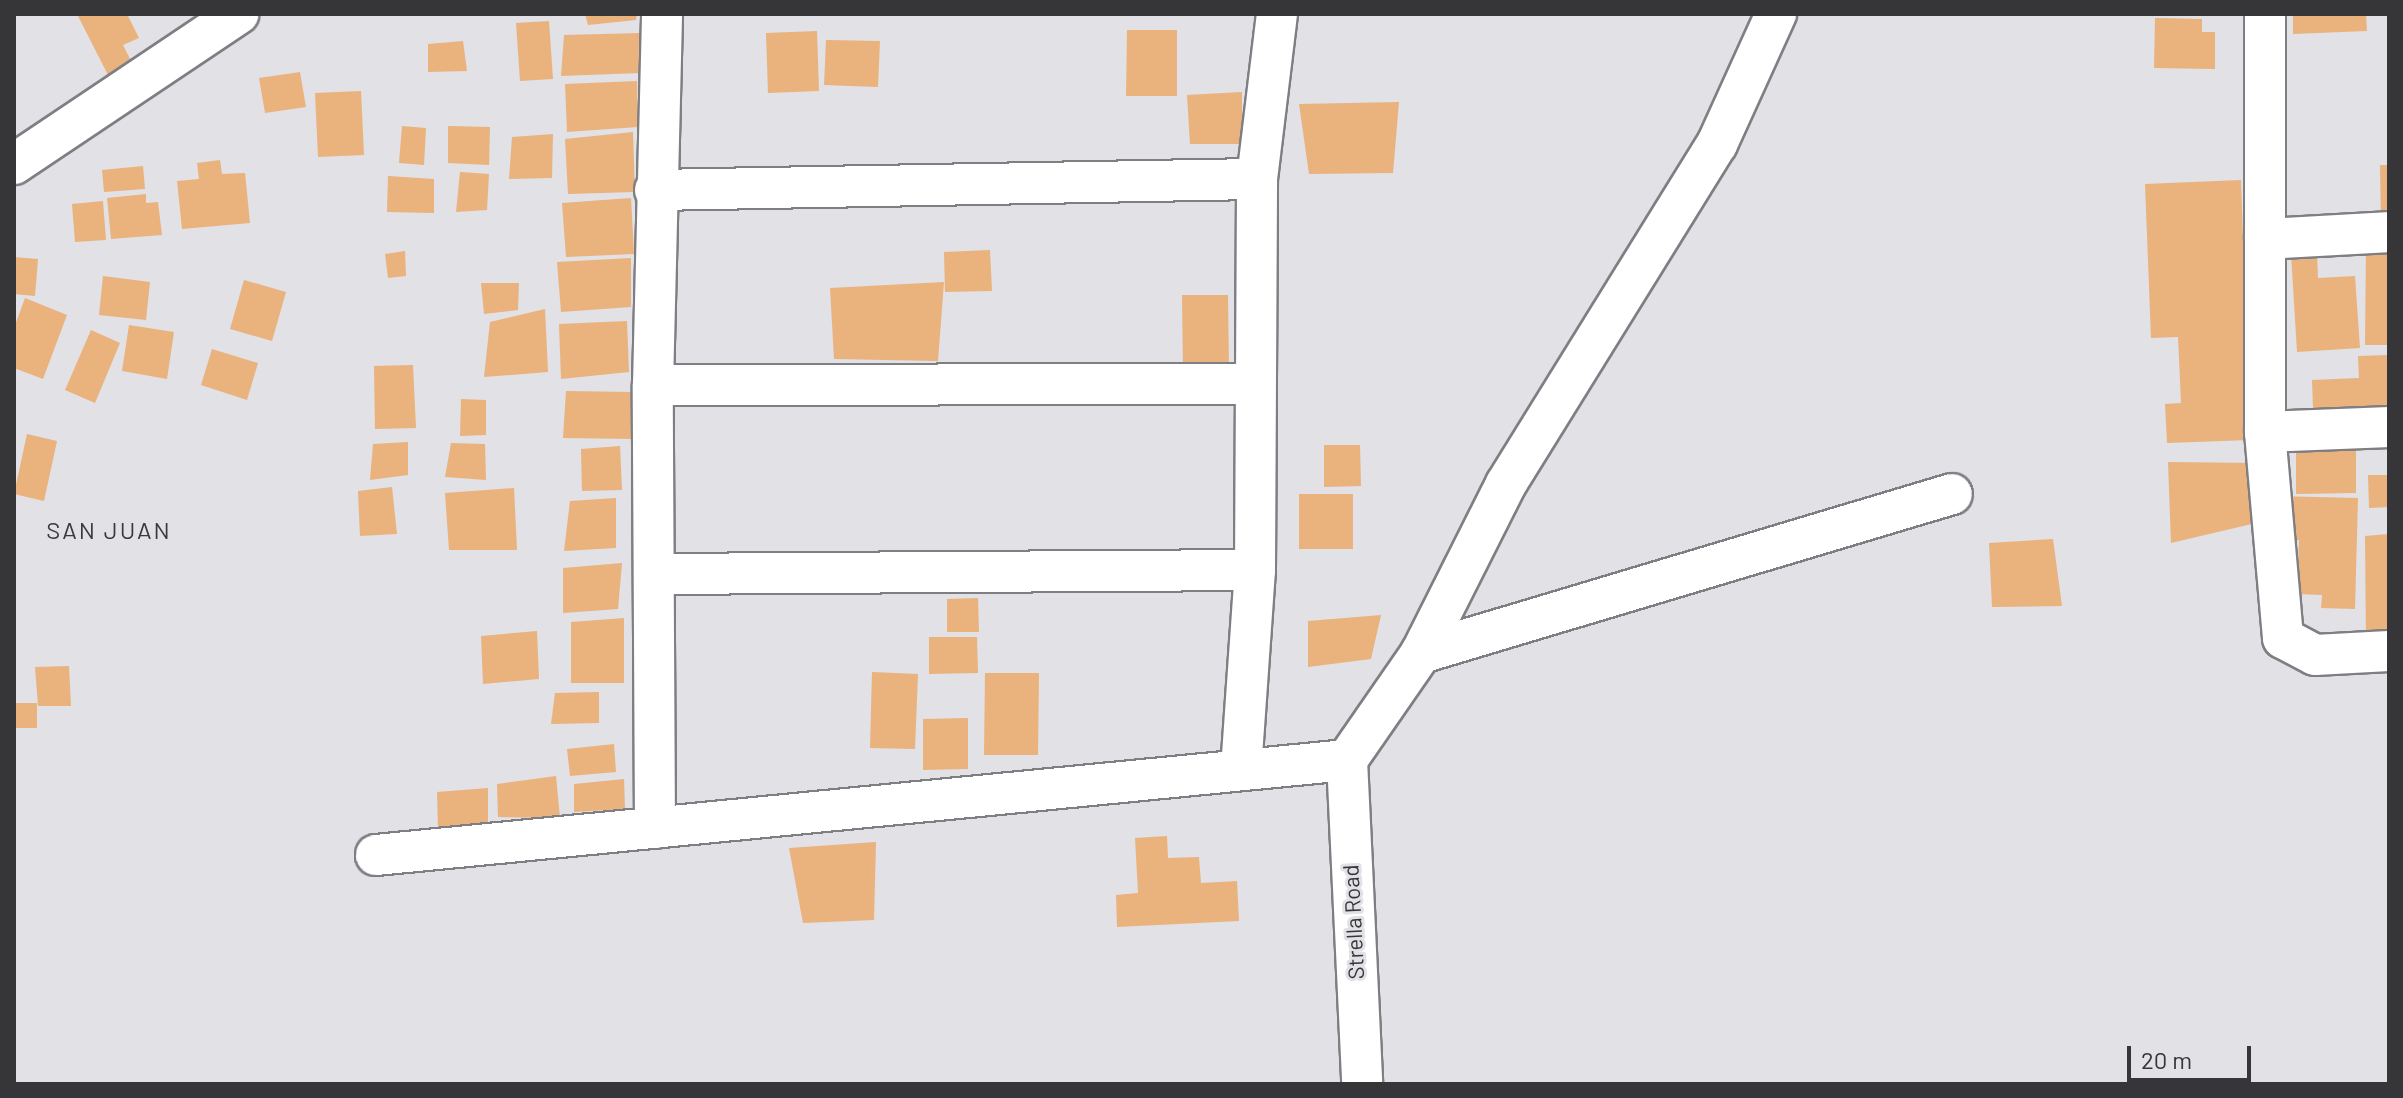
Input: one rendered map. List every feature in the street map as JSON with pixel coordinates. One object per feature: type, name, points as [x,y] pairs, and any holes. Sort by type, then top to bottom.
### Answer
[{"type":"street","points":[[14,164],[238,14]]},
{"type":"street","points":[[655,828],[653,385],[655,190],[662,14]]},
{"type":"street","points":[[1241,770],[1255,570],[1257,179],[1277,14]]},
{"type":"street","points":[[376,855],[1347,760],[1421,653],[1506,484],[1717,144],[1776,14]]},
{"type":"street","points":[[2265,14],[2265,432],[2283,638],[2315,655],[2389,651]]},
{"type":"street","points":[[655,190],[1257,179]]},
{"type":"street","points":[[2265,239],[2389,232]]},
{"type":"street","points":[[653,385],[1255,384]]},
{"type":"street","points":[[2265,432],[2389,427]]},
{"type":"street","points":[[1421,653],[1952,494]]},
{"type":"street","points":[[655,574],[1255,570]]},
{"type":"street","name":"Strella Road","points":[[1347,760],[1362,1084]]},
{"type":"building","points":[[77,14],[127,14],[139,38],[123,45],[133,65],[109,77]]},
{"type":"building","points":[[585,14],[637,14],[636,20],[588,25]]},
{"type":"building","points":[[2293,14],[2366,14],[2367,31],[2293,34]]},
{"type":"building","points":[[2155,18],[2202,19],[2202,32],[2215,32],[2215,69],[2154,68]]},
{"type":"building","points":[[549,21],[553,79],[520,81],[516,23]]},
{"type":"building","points":[[1127,30],[1177,30],[1177,96],[1126,96]]},
{"type":"building","points":[[817,31],[819,91],[768,93],[766,33]]},
{"type":"building","points":[[640,33],[640,73],[561,76],[564,35]]},
{"type":"building","points":[[826,40],[880,41],[878,87],[824,85]]},
{"type":"building","points":[[463,41],[467,71],[428,72],[428,44]]},
{"type":"building","points":[[300,72],[306,107],[265,113],[259,78]]},
{"type":"building","points":[[637,81],[638,127],[567,132],[565,84]]},
{"type":"building","points":[[361,91],[364,155],[318,157],[315,93]]},
{"type":"building","points":[[1242,92],[1242,144],[1190,144],[1187,95]]},
{"type":"building","points":[[1399,102],[1393,173],[1309,174],[1299,104]]},
{"type":"building","points":[[402,126],[426,128],[424,165],[399,163]]},
{"type":"building","points":[[448,126],[490,127],[489,165],[448,163]]},
{"type":"building","points":[[633,132],[635,192],[568,194],[565,139]]},
{"type":"building","points":[[553,134],[552,178],[509,179],[512,137]]},
{"type":"building","points":[[220,160],[222,174],[245,173],[250,223],[182,229],[177,181],[199,179],[197,163]]},
{"type":"building","points":[[2380,165],[2389,165],[2389,221],[2381,221]]},
{"type":"building","points":[[143,166],[145,189],[104,192],[102,170]]},
{"type":"building","points":[[460,172],[489,174],[487,210],[456,212]]},
{"type":"building","points":[[388,176],[434,179],[434,213],[387,212]]},
{"type":"building","points":[[2241,180],[2250,440],[2167,443],[2165,404],[2181,403],[2178,337],[2151,338],[2145,184]]},
{"type":"building","points":[[146,194],[146,203],[158,202],[162,235],[111,239],[107,198]]},
{"type":"building","points":[[631,198],[634,254],[566,257],[562,203]]},
{"type":"building","points":[[103,201],[106,240],[75,242],[72,204]]},
{"type":"building","points":[[2366,249],[2389,249],[2389,345],[2365,345]]},
{"type":"building","points":[[990,250],[992,291],[945,292],[944,252]]},
{"type":"building","points":[[405,251],[406,276],[388,278],[385,254]]},
{"type":"building","points":[[2317,253],[2318,278],[2355,276],[2360,348],[2297,352],[2291,254]]},
{"type":"building","points":[[14,257],[38,259],[35,296],[14,294]]},
{"type":"building","points":[[631,258],[631,307],[561,312],[557,262]]},
{"type":"building","points":[[103,276],[150,282],[146,320],[99,315]]},
{"type":"building","points":[[244,280],[286,292],[272,341],[230,329]]},
{"type":"building","points":[[944,282],[938,361],[834,359],[830,288]]},
{"type":"building","points":[[481,283],[519,283],[518,310],[484,314]]},
{"type":"building","points":[[1182,295],[1228,295],[1229,370],[1183,371]]},
{"type":"building","points":[[25,298],[67,315],[43,379],[14,368],[14,328]]},
{"type":"building","points":[[545,309],[548,372],[484,377],[490,322]]},
{"type":"building","points":[[627,321],[629,372],[561,379],[559,324]]},
{"type":"building","points":[[129,325],[174,332],[167,379],[122,371]]},
{"type":"building","points":[[91,330],[120,343],[95,403],[65,390]]},
{"type":"building","points":[[212,349],[258,363],[247,400],[201,385]]},
{"type":"building","points":[[2389,355],[2389,421],[2286,425],[2285,409],[2313,408],[2312,380],[2359,378],[2358,356]]},
{"type":"building","points":[[413,365],[416,428],[375,429],[374,366]]},
{"type":"building","points":[[566,391],[632,392],[635,439],[563,438]]},
{"type":"building","points":[[461,399],[486,400],[486,435],[460,436]]},
{"type":"building","points":[[27,434],[57,441],[44,501],[14,494]]},
{"type":"building","points":[[408,442],[408,475],[370,480],[373,444]]},
{"type":"building","points":[[451,443],[485,444],[486,480],[445,477]]},
{"type":"building","points":[[1324,445],[1360,445],[1361,486],[1324,487]]},
{"type":"building","points":[[620,446],[622,490],[582,491],[581,449]]},
{"type":"building","points":[[2356,449],[2356,493],[2296,494],[2296,450]]},
{"type":"building","points":[[2168,462],[2257,463],[2256,523],[2171,543]]},
{"type":"building","points":[[2368,475],[2389,475],[2389,507],[2369,508]]},
{"type":"building","points":[[392,487],[397,534],[360,536],[358,491]]},
{"type":"building","points":[[514,488],[517,550],[449,550],[445,493]]},
{"type":"building","points":[[1299,494],[1353,494],[1353,549],[1299,549]]},
{"type":"building","points":[[2281,496],[2358,498],[2355,609],[2321,608],[2322,595],[2297,594],[2299,540],[2280,540]]},
{"type":"building","points":[[616,498],[616,548],[564,551],[570,501]]},
{"type":"building","points":[[2389,534],[2389,639],[2366,641],[2365,536]]},
{"type":"building","points":[[2053,539],[2062,606],[1992,607],[1989,543]]},
{"type":"building","points":[[622,563],[618,609],[563,613],[563,568]]},
{"type":"building","points":[[978,598],[979,632],[947,632],[947,599]]},
{"type":"building","points":[[1381,615],[1371,659],[1308,667],[1308,621]]},
{"type":"building","points":[[624,618],[624,683],[571,683],[571,622]]},
{"type":"building","points":[[537,631],[539,679],[483,684],[481,636]]},
{"type":"building","points":[[929,637],[977,637],[978,673],[929,674]]},
{"type":"building","points":[[69,666],[71,706],[38,706],[35,667]]},
{"type":"building","points":[[872,672],[918,674],[915,749],[870,748]]},
{"type":"building","points":[[985,673],[1039,673],[1038,755],[984,755]]},
{"type":"building","points":[[599,692],[599,723],[551,724],[555,693]]},
{"type":"building","points":[[15,703],[37,703],[37,728],[15,728]]},
{"type":"building","points":[[968,718],[968,769],[923,770],[923,719]]},
{"type":"building","points":[[614,744],[616,772],[570,776],[567,749]]},
{"type":"building","points":[[556,776],[560,818],[498,817],[497,784]]},
{"type":"building","points":[[624,779],[625,809],[574,812],[574,784]]},
{"type":"building","points":[[488,788],[488,825],[438,829],[437,792]]},
{"type":"building","points":[[1167,836],[1168,858],[1199,857],[1201,883],[1237,881],[1239,921],[1117,927],[1116,895],[1138,893],[1135,838]]},
{"type":"building","points":[[876,842],[874,920],[803,923],[789,848]]},
{"type":"district","name":"SAN JUAN","points":[[109,530]]}]
